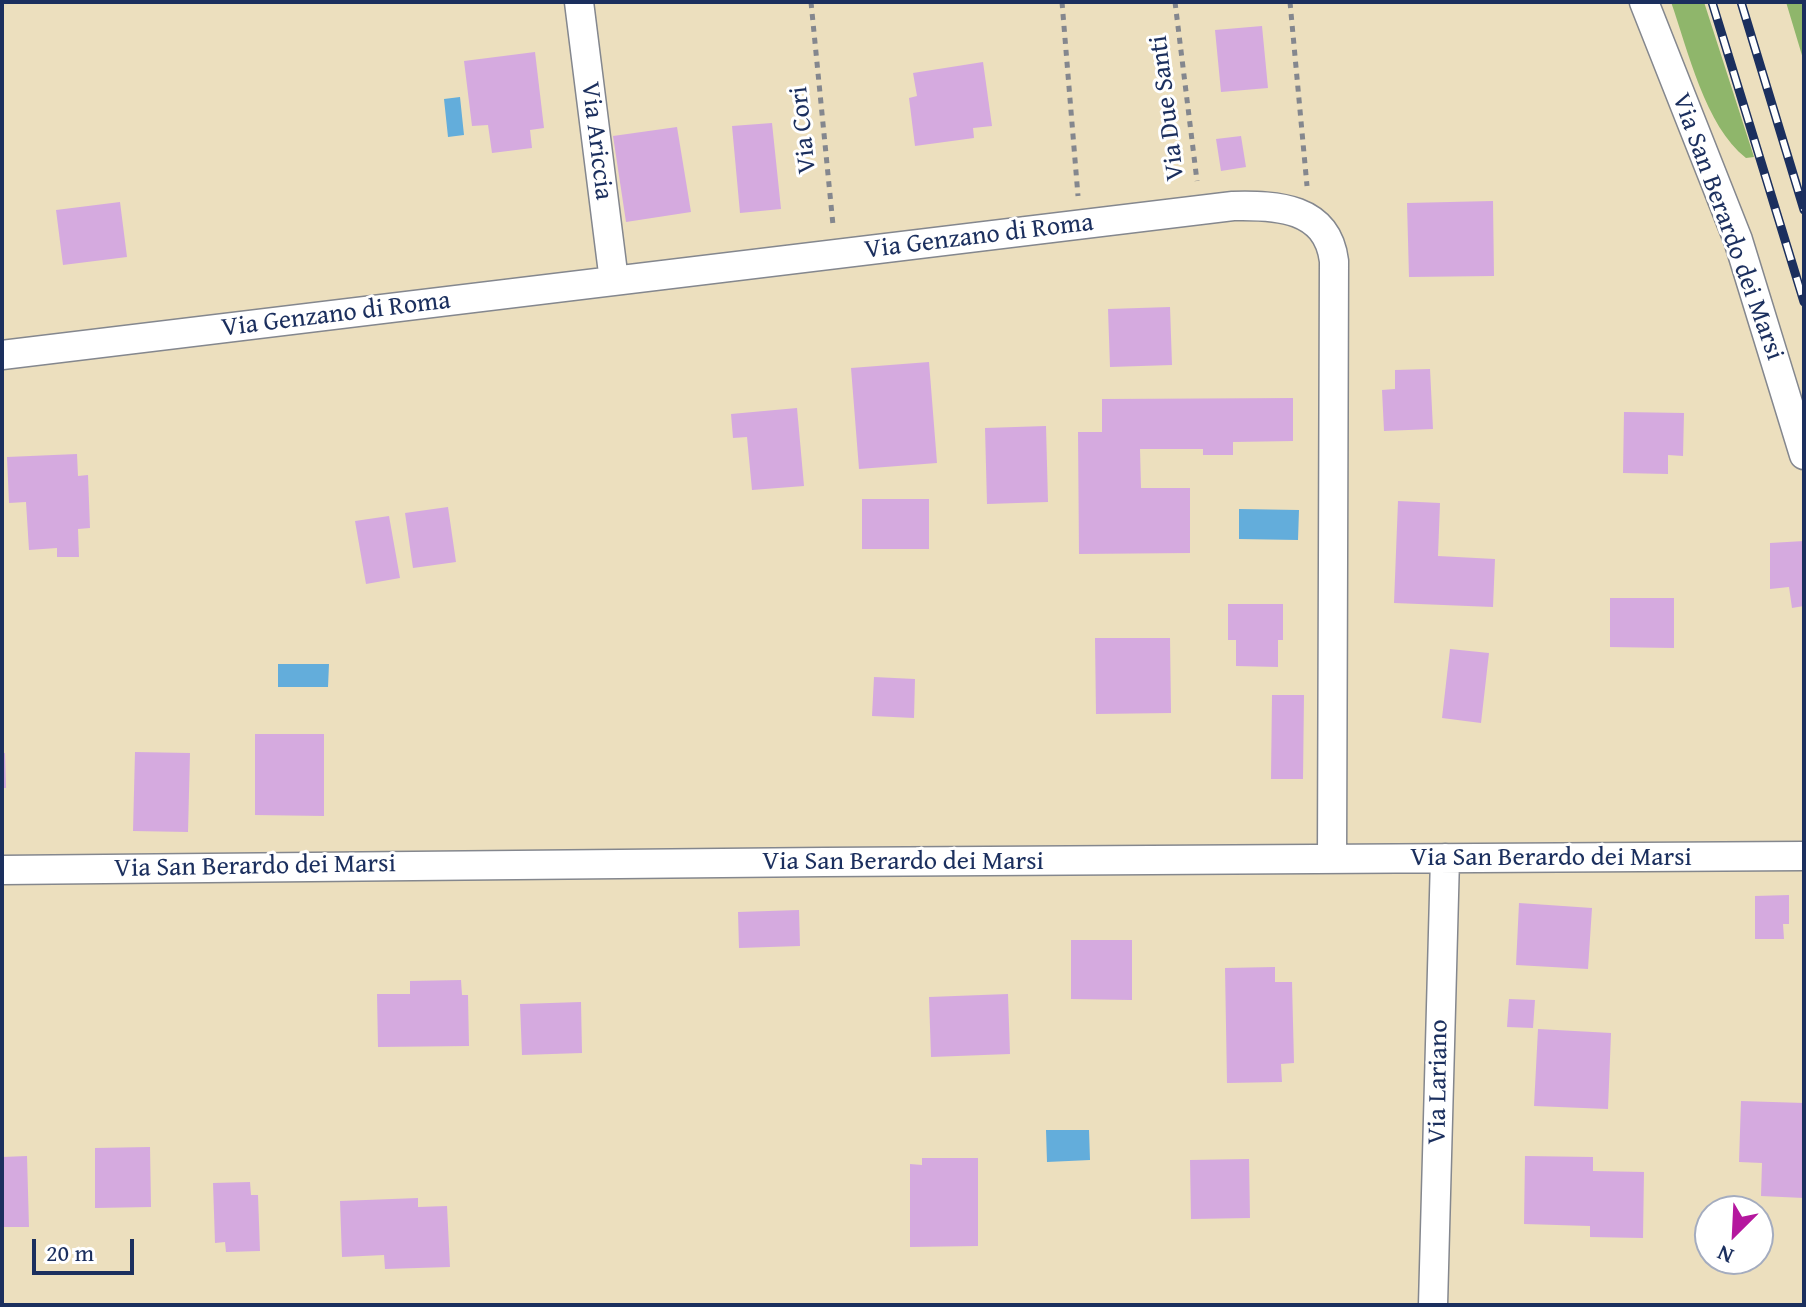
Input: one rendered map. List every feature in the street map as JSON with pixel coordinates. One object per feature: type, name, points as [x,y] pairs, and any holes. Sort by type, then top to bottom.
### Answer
[{"type":"street","name":"Via Ariccia","points":[[579,2],[614,281]]},
{"type":"street","name":"Via San Berardo dei Marsi","points":[[1644,2],[1738,240],[1804,455]]},
{"type":"street","name":"Via Genzano di Roma","points":[[2,355],[1233,206],[1271,206],[1310,219]]},
{"type":"street","points":[[1310,219],[1326,234],[1334,261],[1332,859]]},
{"type":"street","name":"Via San Berardo dei Marsi","points":[[2,870],[1804,856]]},
{"type":"street","name":"Via Lariano","points":[[1433,1305],[1445,858]]},
{"type":"path","name":"Via Cori","points":[[811,2],[836,254]]},
{"type":"path","points":[[1062,2],[1081,224]]},
{"type":"path","name":"Via Due Santi","points":[[1175,2],[1200,210]]},
{"type":"path","points":[[1290,2],[1310,219]]},
{"type":"green space","points":[[1671,2],[1704,2],[1754,157],[1746,158],[1719,127],[1691,64]]},
{"type":"green space","points":[[1786,2],[1804,2],[1804,62]]},
{"type":"water","points":[[460,97],[464,135],[448,137],[444,99]]},
{"type":"water","points":[[1239,509],[1299,510],[1298,540],[1239,539]]},
{"type":"water","points":[[278,664],[329,664],[328,687],[278,687]]},
{"type":"water","points":[[1046,1130],[1089,1130],[1090,1160],[1047,1162]]},
{"type":"building","points":[[1262,26],[1268,88],[1221,92],[1215,30]]},
{"type":"building","points":[[535,52],[544,128],[530,130],[532,148],[492,153],[488,125],[472,126],[464,61]]},
{"type":"building","points":[[983,62],[992,126],[973,128],[974,138],[915,146],[909,98],[917,96],[913,73]]},
{"type":"building","points":[[772,123],[781,209],[740,213],[732,126]]},
{"type":"building","points":[[677,127],[691,212],[626,222],[613,136]]},
{"type":"building","points":[[1241,136],[1246,167],[1221,171],[1216,139]]},
{"type":"building","points":[[1493,201],[1494,276],[1409,277],[1407,203]]},
{"type":"building","points":[[120,202],[127,257],[63,265],[56,210]]},
{"type":"building","points":[[1170,307],[1172,365],[1110,367],[1108,309]]},
{"type":"building","points":[[929,362],[937,463],[859,469],[851,368]]},
{"type":"building","points":[[1430,369],[1433,429],[1384,431],[1382,390],[1395,389],[1395,370]]},
{"type":"building","points":[[1293,398],[1293,441],[1233,442],[1233,455],[1203,455],[1203,449],[1140,449],[1141,488],[1190,488],[1190,553],[1079,554],[1078,432],[1102,432],[1102,399]]},
{"type":"building","points":[[797,408],[804,486],[752,490],[747,437],[733,438],[731,414]]},
{"type":"building","points":[[1624,412],[1684,413],[1683,456],[1668,455],[1668,474],[1623,473]]},
{"type":"building","points":[[1046,426],[1048,502],[987,504],[985,428]]},
{"type":"building","points":[[77,454],[78,476],[88,475],[90,528],[78,529],[79,557],[57,557],[57,548],[29,550],[26,502],[9,503],[7,457]]},
{"type":"building","points":[[862,499],[929,499],[929,549],[862,549]]},
{"type":"building","points":[[1398,501],[1440,503],[1438,556],[1495,559],[1493,607],[1394,603]]},
{"type":"building","points":[[448,507],[456,562],[413,568],[405,513]]},
{"type":"building","points":[[389,516],[400,578],[366,584],[355,521]]},
{"type":"building","points":[[1804,541],[1804,606],[1792,608],[1789,587],[1770,589],[1770,543]]},
{"type":"building","points":[[1610,598],[1674,598],[1674,648],[1610,647]]},
{"type":"building","points":[[1228,604],[1283,604],[1283,640],[1278,640],[1278,667],[1236,666],[1236,640],[1228,640]]},
{"type":"building","points":[[1095,638],[1170,638],[1171,713],[1096,714]]},
{"type":"building","points":[[1450,649],[1489,653],[1481,723],[1442,718]]},
{"type":"building","points":[[874,677],[915,679],[914,718],[872,716]]},
{"type":"building","points":[[1272,695],[1304,695],[1303,779],[1271,779]]},
{"type":"building","points":[[255,734],[324,734],[324,816],[255,815]]},
{"type":"building","points":[[135,752],[190,753],[188,832],[133,831]]},
{"type":"building","points":[[2,753],[5,753],[6,788],[2,788]]},
{"type":"building","points":[[1789,895],[1789,924],[1783,924],[1784,939],[1755,939],[1755,896]]},
{"type":"building","points":[[1519,903],[1592,908],[1588,969],[1516,965]]},
{"type":"building","points":[[799,910],[800,946],[739,948],[738,912]]},
{"type":"building","points":[[1071,940],[1132,940],[1132,1000],[1071,999]]},
{"type":"building","points":[[1275,967],[1275,982],[1292,982],[1294,1063],[1281,1064],[1282,1082],[1227,1083],[1225,968]]},
{"type":"building","points":[[461,980],[462,995],[468,995],[469,1046],[378,1047],[377,994],[410,994],[410,981]]},
{"type":"building","points":[[1008,994],[1010,1054],[931,1057],[929,997]]},
{"type":"building","points":[[1509,999],[1535,1000],[1533,1028],[1507,1027]]},
{"type":"building","points":[[581,1002],[582,1053],[522,1055],[520,1004]]},
{"type":"building","points":[[1538,1029],[1611,1033],[1608,1109],[1534,1106]]},
{"type":"building","points":[[1741,1101],[1804,1103],[1804,1198],[1761,1195],[1762,1163],[1739,1162]]},
{"type":"building","points":[[150,1147],[151,1207],[95,1208],[95,1148]]},
{"type":"building","points":[[27,1156],[29,1227],[2,1227],[2,1157]]},
{"type":"building","points":[[1525,1156],[1593,1157],[1593,1171],[1644,1172],[1643,1238],[1590,1237],[1590,1226],[1524,1224]]},
{"type":"building","points":[[922,1158],[978,1158],[978,1246],[910,1247],[910,1164],[922,1165]]},
{"type":"building","points":[[1249,1159],[1250,1218],[1191,1219],[1190,1160]]},
{"type":"building","points":[[250,1182],[251,1195],[258,1195],[260,1251],[226,1252],[225,1242],[215,1243],[213,1183]]},
{"type":"building","points":[[418,1198],[418,1207],[447,1206],[450,1267],[385,1269],[384,1255],[342,1257],[340,1201]]},
{"type":"railway","points":[[1712,2],[1804,302]]},
{"type":"railway","points":[[1741,2],[1804,210]]}]
